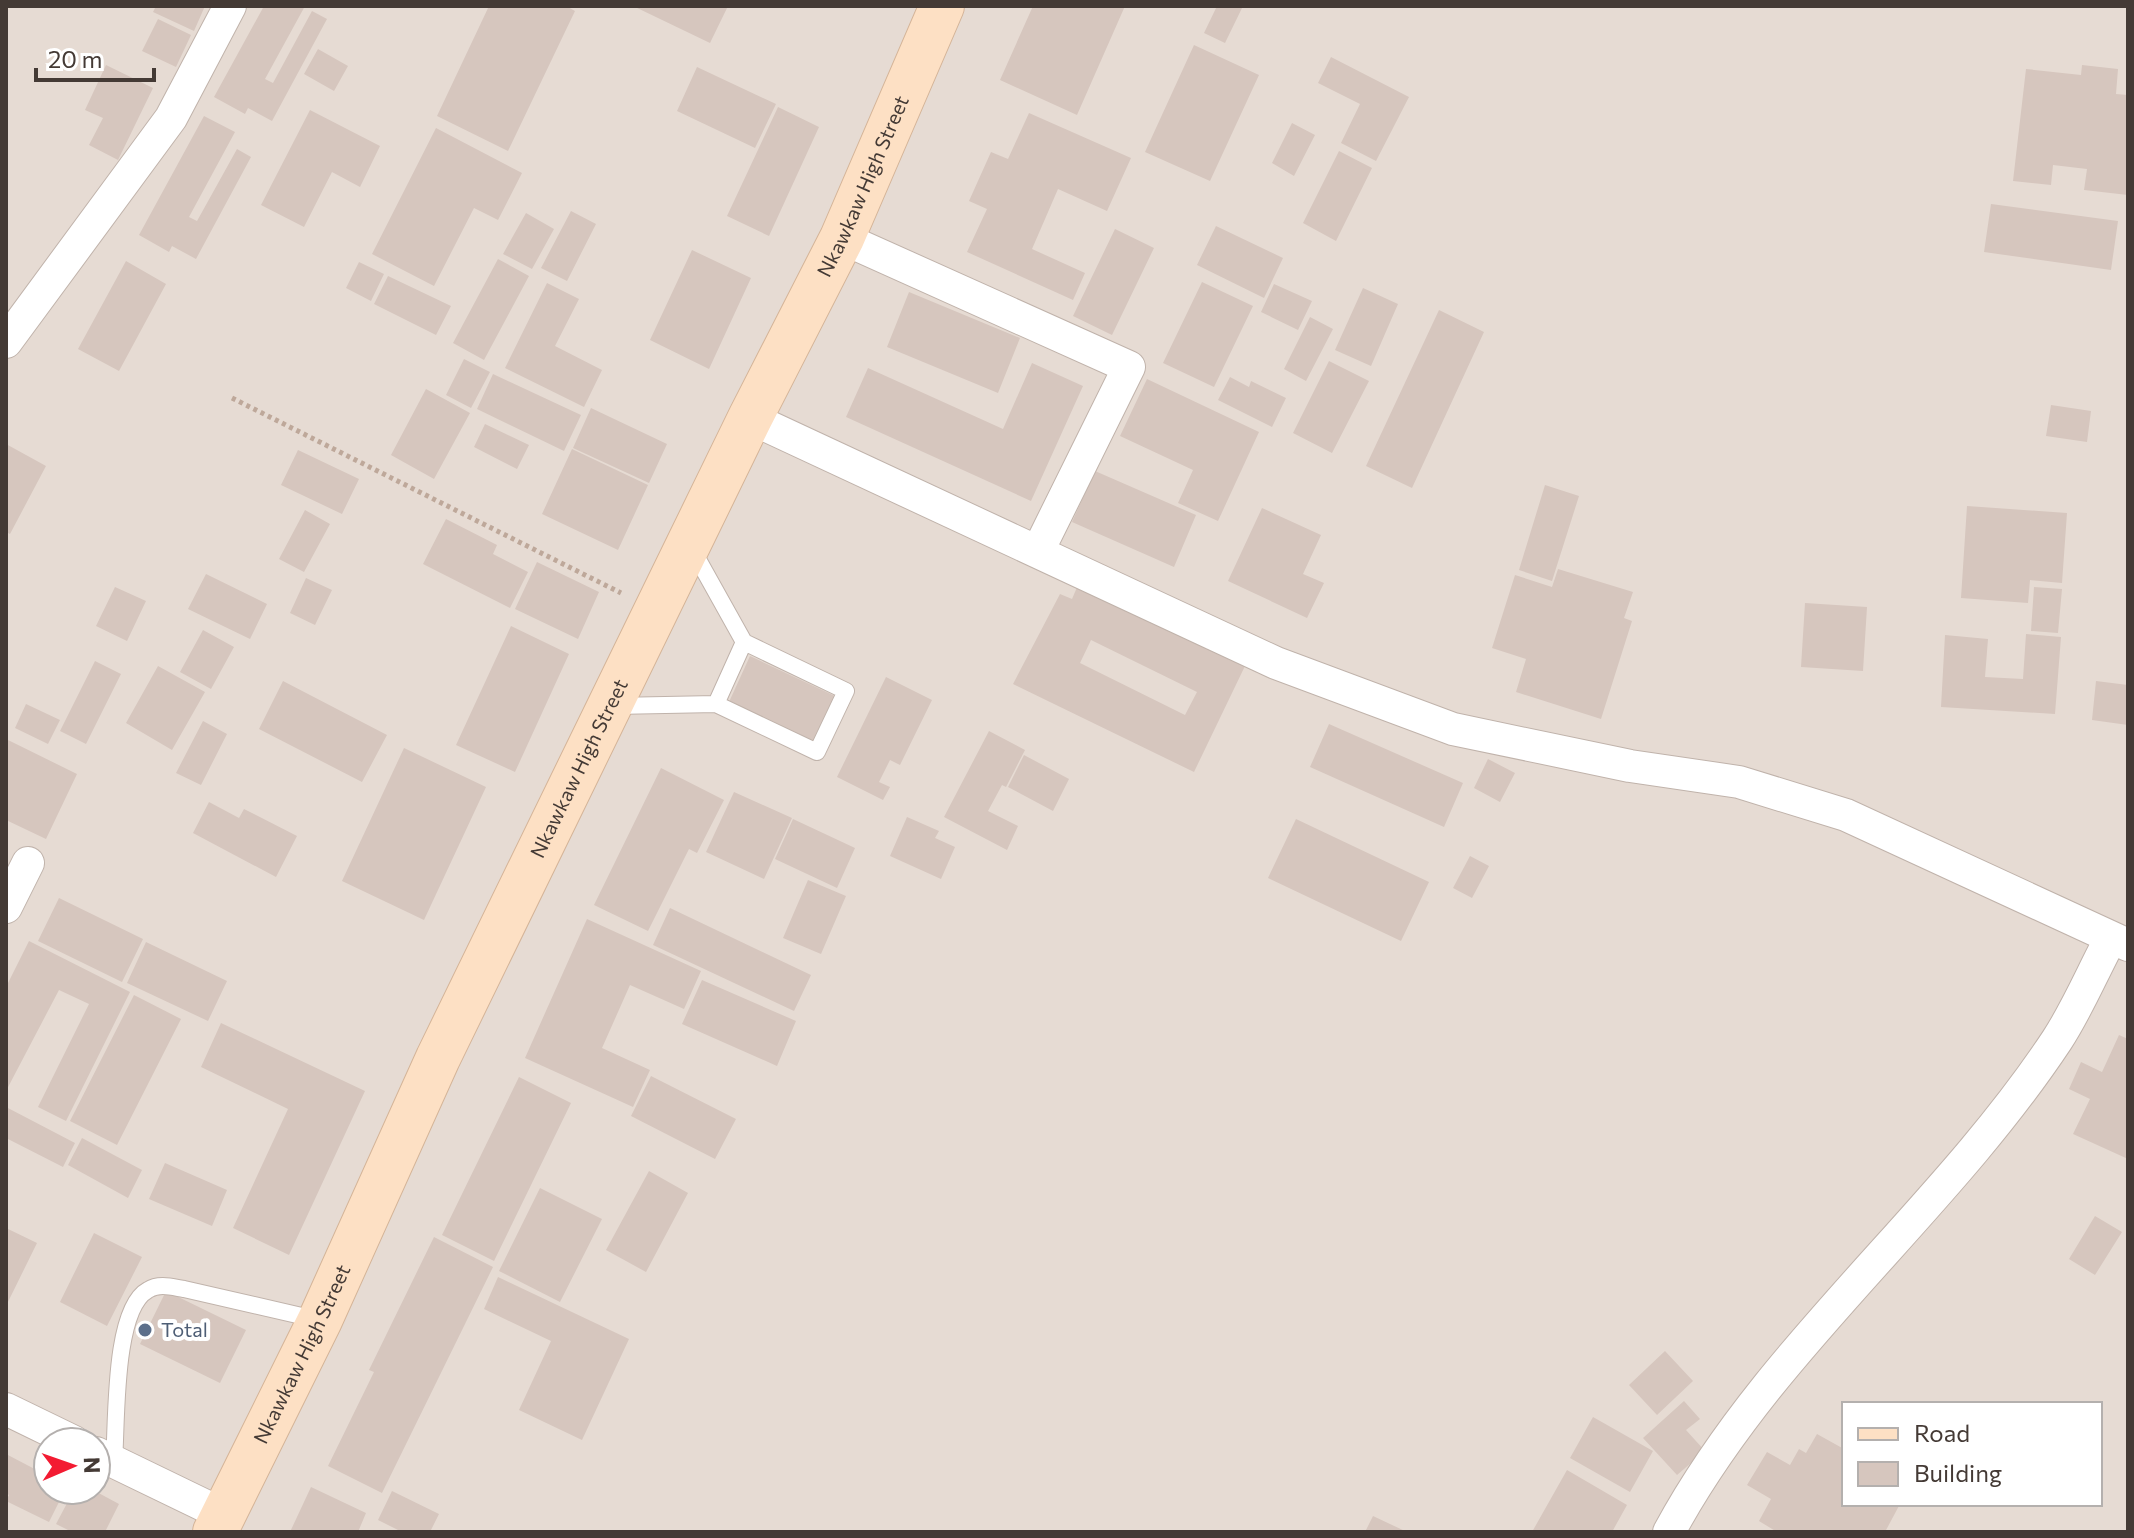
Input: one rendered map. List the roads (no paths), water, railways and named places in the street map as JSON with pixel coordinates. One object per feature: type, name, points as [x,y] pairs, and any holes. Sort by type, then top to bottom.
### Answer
[{"type":"main road","name":"Nkawkaw High Street","points":[[219,1523],[320,1320],[438,1058],[656,611],[691,546],[750,418],[842,238],[942,6]]},
{"type":"street","points":[[6,342],[171,118],[230,6]]},
{"type":"street","points":[[842,238],[1129,367],[1038,551]]},
{"type":"street","points":[[750,418],[1276,663],[1364,698],[1453,729],[1630,766],[1739,782],[1846,815],[2120,941],[2058,1039],[1945,1181],[1731,1430],[1669,1532]]},
{"type":"street","points":[[6,907],[28,863]]},
{"type":"street","points":[[6,1409],[41,1426]]},
{"type":"street","points":[[112,1461],[219,1523]]},
{"type":"lane","points":[[610,706],[716,704],[817,752],[846,691],[744,642],[691,546]]},
{"type":"lane","points":[[716,704],[744,642]]},
{"type":"lane","points":[[110,1426],[123,1338],[132,1304],[147,1290],[162,1285],[320,1320]]},
{"type":"place","name":"Total","points":[[145,1330]]}]
